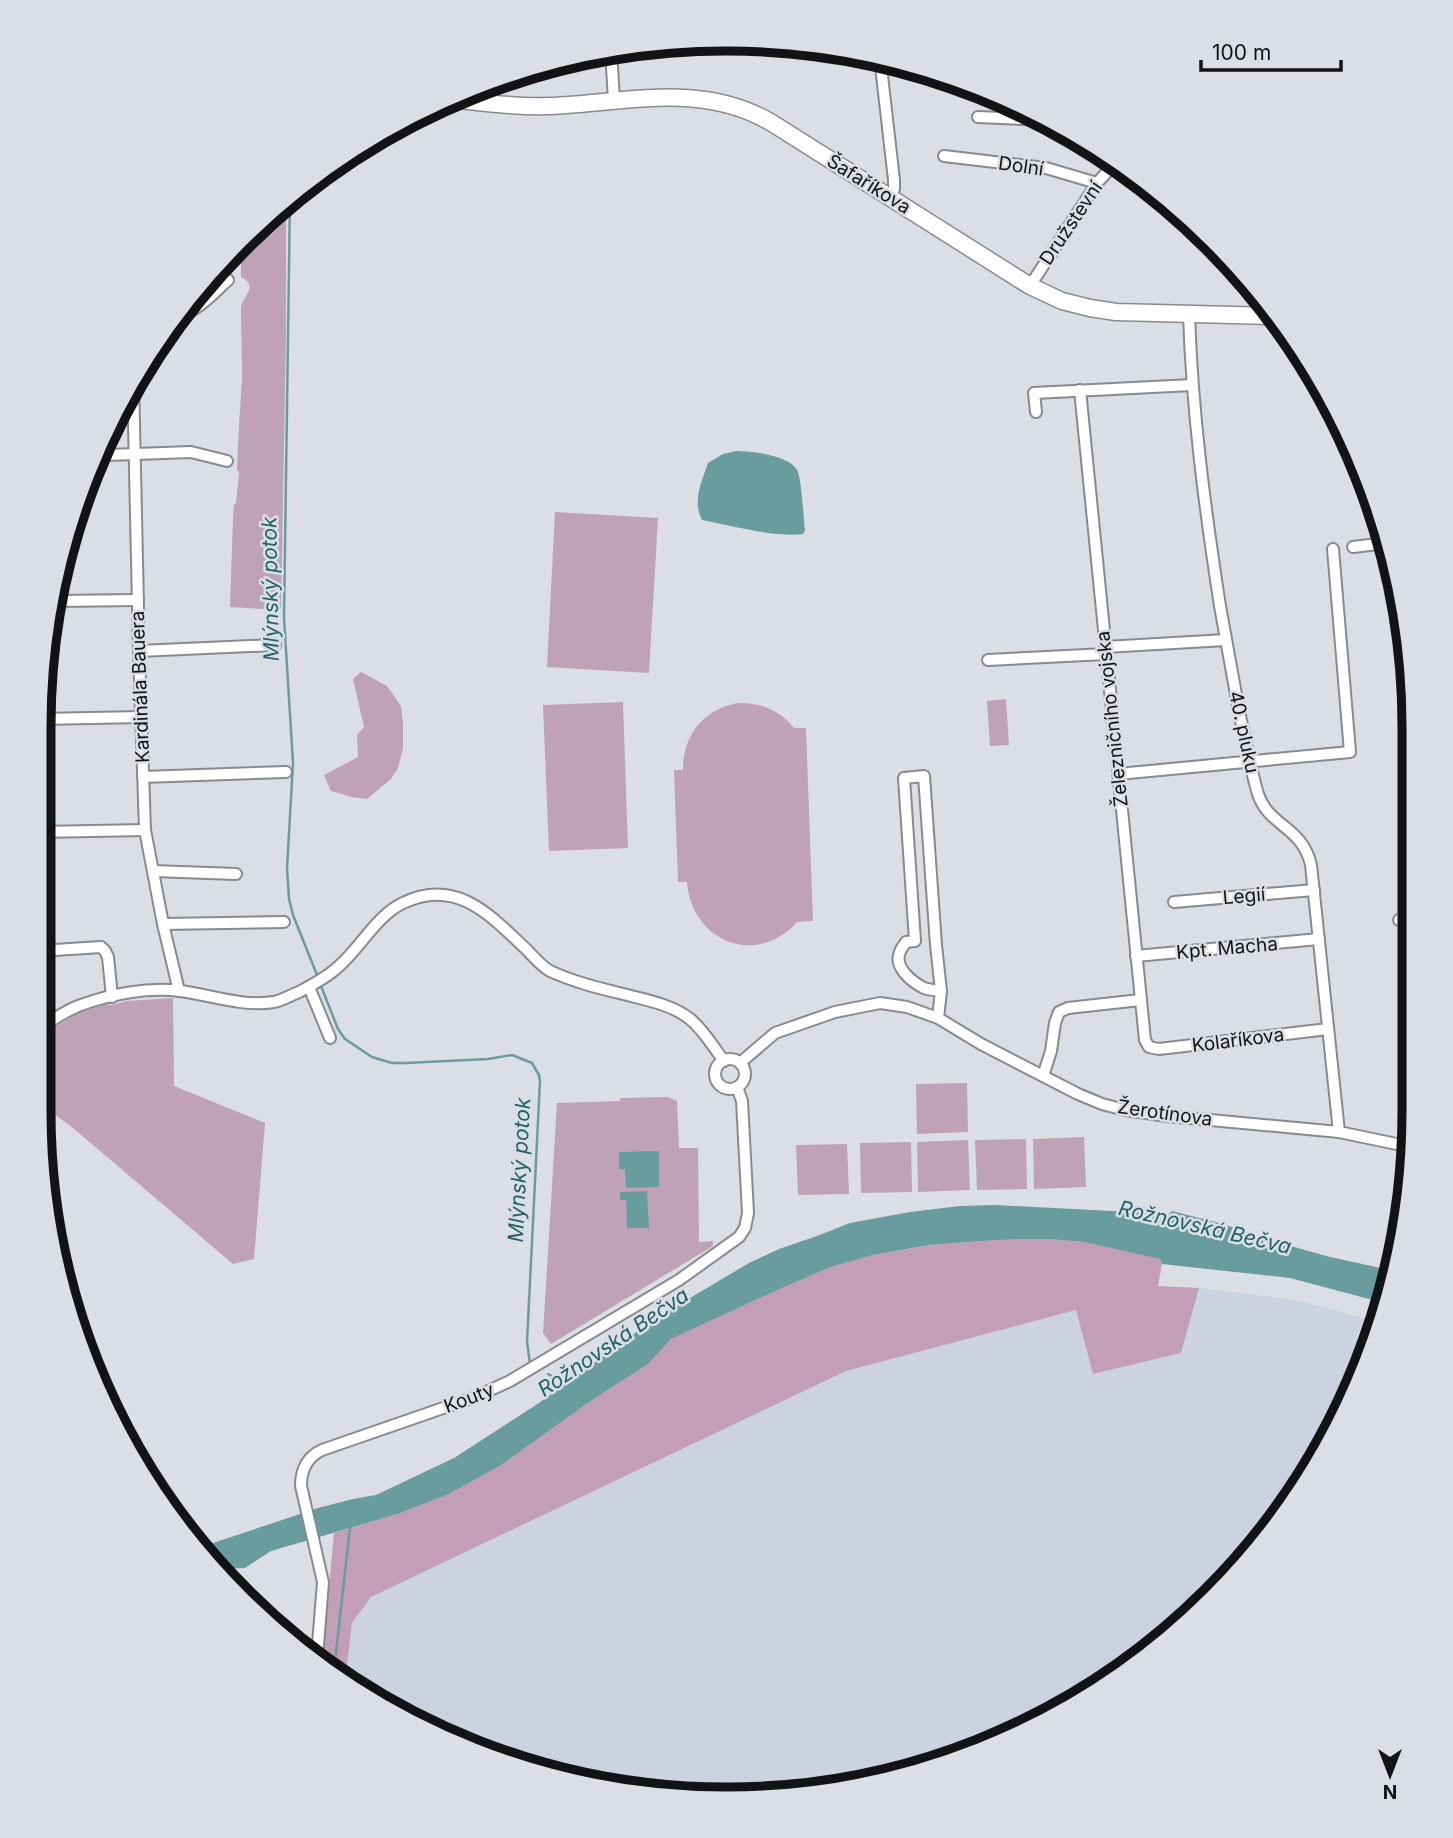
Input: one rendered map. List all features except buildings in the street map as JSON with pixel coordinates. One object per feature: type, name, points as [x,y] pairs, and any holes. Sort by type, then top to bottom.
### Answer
[{"type":"street","points":[[612,61],[614,100]]},
{"type":"street","points":[[881,69],[894,180],[890,198]]},
{"type":"street","name":"Šafaříkova","points":[[470,101],[536,106],[686,98],[739,107],[782,129],[1030,286],[1062,301],[1116,312],[1264,316]]},
{"type":"street","points":[[978,117],[1023,119]]},
{"type":"street","name":"Dolní","points":[[944,156],[1046,168],[1097,183]]},
{"type":"street","name":"Družstevní","points":[[1030,286],[1097,183],[1109,170]]},
{"type":"street","points":[[197,307],[228,280]]},
{"type":"street","name":"40. pluku","points":[[1189,314],[1192,385],[1206,514],[1226,640],[1249,761],[1263,804],[1275,819],[1297,836],[1306,848],[1311,865],[1339,1132]]},
{"type":"street","points":[[1036,412],[1034,393],[1192,385]]},
{"type":"street","name":"Železničního vojska","points":[[1080,390],[1140,1000],[1145,1040],[1149,1047]]},
{"type":"street","name":"Kardinála Bauera","points":[[134,401],[145,830],[179,991]]},
{"type":"street","points":[[108,455],[191,452],[227,461]]},
{"type":"street","points":[[1353,547],[1377,544]]},
{"type":"street","points":[[1118,774],[1350,752],[1333,549]]},
{"type":"street","points":[[63,600],[138,600]]},
{"type":"street","points":[[988,660],[1226,640]]},
{"type":"street","points":[[139,651],[275,645]]},
{"type":"street","points":[[51,719],[141,717]]},
{"type":"street","points":[[143,777],[286,772]]},
{"type":"street","points":[[915,940],[904,778],[924,776],[936,945],[942,991],[938,1018]]},
{"type":"street","points":[[51,832],[145,830]]},
{"type":"street","points":[[153,870],[236,874]]},
{"type":"street","name":"Legií","points":[[1174,902],[1314,890]]},
{"type":"street","points":[[51,1021],[79,1006],[153,989],[237,1001],[278,1001],[309,987],[339,967],[387,913],[420,897],[440,895],[460,898],[479,906],[546,969],[576,982],[672,1009],[690,1019],[724,1060]]},
{"type":"street","points":[[163,924],[284,922]]},
{"type":"street","name":"Kpt. Macha","points":[[1136,956],[1319,939]]},
{"type":"street","points":[[936,945],[915,940],[906,942],[898,960],[900,967],[914,982],[926,989],[942,991]]},
{"type":"street","points":[[51,950],[101,947],[108,957],[112,997]]},
{"type":"street","points":[[309,987],[330,1038]]},
{"type":"street","points":[[1043,1076],[1049,1061],[1059,1012],[1068,1008],[1140,1000]]},
{"type":"street","name":"Žerotínova","points":[[740,1063],[775,1032],[835,1012],[880,1003],[907,1007],[938,1018],[981,1044],[1102,1104],[1145,1114],[1339,1132],[1401,1145]]},
{"type":"street","name":"Kolaříkova","points":[[1149,1047],[1163,1049],[1328,1029]]},
{"type":"street","points":[[737,1087],[725,1088],[717,1080],[716,1069],[724,1060],[740,1063]]},
{"type":"street","name":"Kouty","points":[[318,1650],[323,1582],[301,1486],[302,1471],[308,1460],[316,1452],[475,1397],[510,1381],[679,1280],[739,1237],[746,1228],[748,1213],[742,1101],[737,1087],[744,1079],[745,1073],[740,1063]]},
{"type":"shaded area","points":[[286,214],[281,610],[230,607],[233,517],[239,473],[241,308],[250,288],[241,277],[241,257]]},
{"type":"shaded area","points":[[555,512],[658,518],[649,673],[547,667]]},
{"type":"shaded area","points":[[361,672],[387,686],[401,706],[403,723],[403,748],[398,768],[391,779],[367,799],[331,791],[324,775],[358,757],[357,735],[364,727],[353,679]]},
{"type":"shaded area","points":[[1006,699],[1009,745],[990,746],[987,701]]},
{"type":"shaded area","points":[[623,702],[628,848],[549,851],[543,705]]},
{"type":"shaded area","points":[[737,703],[769,708],[794,728],[806,728],[813,921],[797,922],[781,936],[763,943],[745,945],[728,941],[713,933],[700,920],[691,903],[687,882],[678,882],[674,770],[683,770],[687,746],[697,726],[714,712]]},
{"type":"shaded area","points":[[173,998],[174,1086],[265,1123],[254,1259],[233,1264],[51,1112],[51,1029],[77,1014],[105,1004]]},
{"type":"shaded area","points":[[967,1083],[968,1132],[917,1134],[916,1084]]},
{"type":"shaded area","points":[[668,1097],[677,1101],[679,1148],[698,1148],[699,1242],[713,1241],[713,1246],[551,1344],[543,1333],[557,1103]]},
{"type":"shaded area","points":[[1084,1137],[1086,1187],[1034,1189],[1033,1139]]},
{"type":"shaded area","points":[[1026,1139],[1027,1189],[977,1190],[975,1140]]},
{"type":"shaded area","points":[[968,1140],[970,1190],[918,1192],[917,1142]]},
{"type":"shaded area","points":[[911,1142],[912,1192],[861,1193],[860,1143]]},
{"type":"shaded area","points":[[847,1144],[849,1194],[798,1195],[796,1145]]},
{"type":"shaded area","points":[[1049,1239],[1085,1242],[1161,1259],[1158,1286],[1199,1288],[1181,1353],[1093,1374],[1076,1310],[846,1371],[371,1597],[352,1623],[346,1670],[323,1653],[334,1533],[398,1514],[447,1495],[500,1466],[648,1364],[671,1339],[782,1288],[831,1267],[873,1255],[932,1245]]},
{"type":"shaded area","points":[[1199,1288],[1288,1299],[1369,1319],[1351,1370],[1312,1449],[1263,1523],[1235,1557],[1172,1620],[1138,1648],[1064,1697],[985,1736],[901,1764],[858,1774],[771,1786],[682,1786],[595,1774],[509,1751],[428,1718],[346,1670],[352,1623],[371,1597],[846,1371],[1076,1310],[1093,1374],[1181,1353]]},
{"type":"water","points":[[736,451],[778,457],[793,465],[800,481],[805,530],[803,534],[766,533],[702,520],[698,498],[708,463],[723,454]]},
{"type":"water","points":[[659,1151],[659,1187],[626,1188],[625,1169],[619,1169],[619,1152]]},
{"type":"water","points":[[647,1191],[649,1228],[627,1228],[626,1200],[620,1200],[620,1192]]},
{"type":"water","name":"Rožnovská Bečva","points":[[995,1205],[1169,1214],[1172,1211],[1326,1256],[1383,1269],[1375,1301],[1290,1278],[1162,1264],[1160,1259],[1084,1242],[1049,1239],[996,1240],[930,1245],[873,1255],[831,1267],[671,1339],[648,1364],[500,1466],[447,1495],[398,1514],[271,1551],[245,1568],[229,1569],[208,1545],[318,1508],[376,1495],[454,1458],[539,1403],[653,1320],[749,1263],[779,1249],[850,1223],[960,1206]]},
{"type":"waterway","name":"Mlýnský potok","points":[[290,211],[284,618],[293,763],[287,868],[293,915],[317,975]]},
{"type":"waterway","name":"Mlýnský potok","points":[[321,986],[338,1029],[345,1039],[372,1057],[392,1063],[406,1063],[488,1059],[512,1055],[532,1063],[539,1075],[527,1342],[530,1364]]},
{"type":"waterway","name":"Mlýnský potok","points":[[548,1374],[567,1384]]},
{"type":"waterway","points":[[335,1662],[350,1527]]}]
